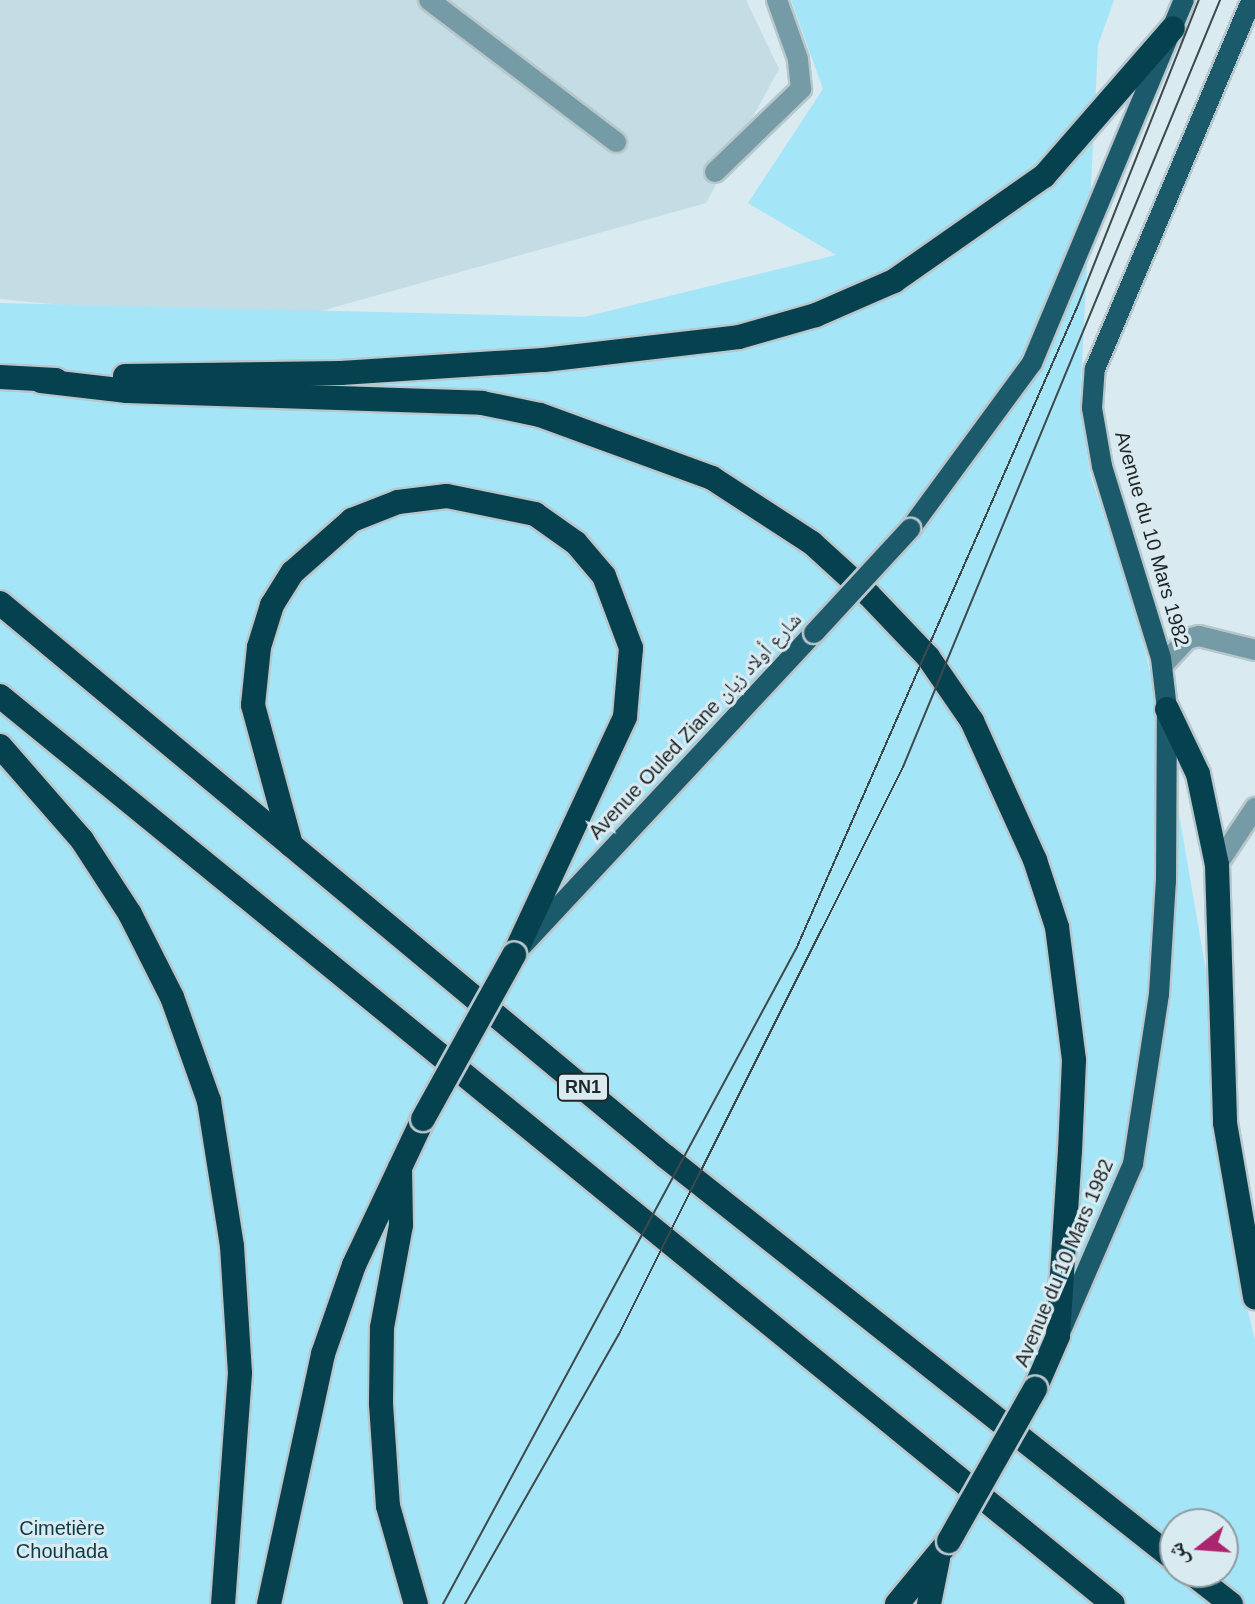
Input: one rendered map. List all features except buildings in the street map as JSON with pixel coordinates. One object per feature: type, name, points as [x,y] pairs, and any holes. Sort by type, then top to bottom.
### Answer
[{"type":"highway","points":[[41,381],[341,373],[544,360],[739,337],[816,315],[894,281],[1044,176],[1173,28]]},
{"type":"highway","points":[[0,377],[127,391],[482,403],[540,415],[712,478],[812,543],[869,595],[928,657],[972,721],[1035,860],[1057,927],[1074,1060],[1058,1336]]},
{"type":"highway","points":[[269,1604],[323,1354],[400,1157],[514,955],[625,717],[631,648],[604,576],[576,543],[535,514],[447,496],[398,502],[352,520],[293,572],[272,605],[259,647],[253,705],[291,845]]},
{"type":"highway","name":"RN1","points":[[0,603],[665,1156],[1159,1547]]},
{"type":"highway","points":[[0,696],[1113,1604]]},
{"type":"highway","points":[[1167,709],[1198,774],[1217,865],[1225,1123],[1255,1297]]},
{"type":"highway","points":[[0,746],[82,840],[130,914],[172,997],[209,1101],[232,1246],[240,1373],[223,1604]]},
{"type":"highway","points":[[400,1157],[401,1225],[382,1328],[381,1404],[388,1506],[416,1604]]},
{"type":"highway","name":"Avenue du 10 Mars 1982","points":[[943,1550],[1035,1389],[1058,1336]]},
{"type":"highway","points":[[897,1604],[943,1550]]},
{"type":"highway","points":[[929,1604],[943,1550]]},
{"type":"highway","points":[[1086,1581],[1106,1604]]},
{"type":"highway","points":[[1210,1588],[1231,1604]]},
{"type":"main road","points":[[1173,28],[1184,0]]},
{"type":"main road","name":"Avenue du 10 Mars 1982","points":[[1058,1336],[1133,1164],[1159,994],[1167,709],[1162,666],[1102,466],[1092,408],[1095,369],[1253,4]]},
{"type":"main road","name":"Avenue Ouled Ziane شارع أولاد زيان","points":[[514,955],[910,529],[1032,363],[1173,28]]},
{"type":"street","points":[[429,0],[616,142]]},
{"type":"street","points":[[715,172],[801,89],[798,59],[777,0]]},
{"type":"street","points":[[1162,666],[1187,639],[1199,636],[1255,650]]},
{"type":"street","points":[[1217,865],[1255,808]]},
{"type":"shaded area","points":[[0,0],[746,0],[779,69],[706,203],[271,325],[0,299]]},
{"type":"green space","name":"Cimetière Chouhada","points":[[791,0],[1114,0],[1098,45],[1080,403],[1090,474],[1136,613],[1166,739],[1209,988],[1229,1234],[1255,1340],[1255,1604],[0,1604],[0,303],[584,317],[836,255],[748,203],[823,89]]},
{"type":"tram line","points":[[443,1604],[797,947],[1078,305],[1199,0]]},
{"type":"tram line","points":[[465,1604],[619,1334],[903,767],[1220,0]]}]
